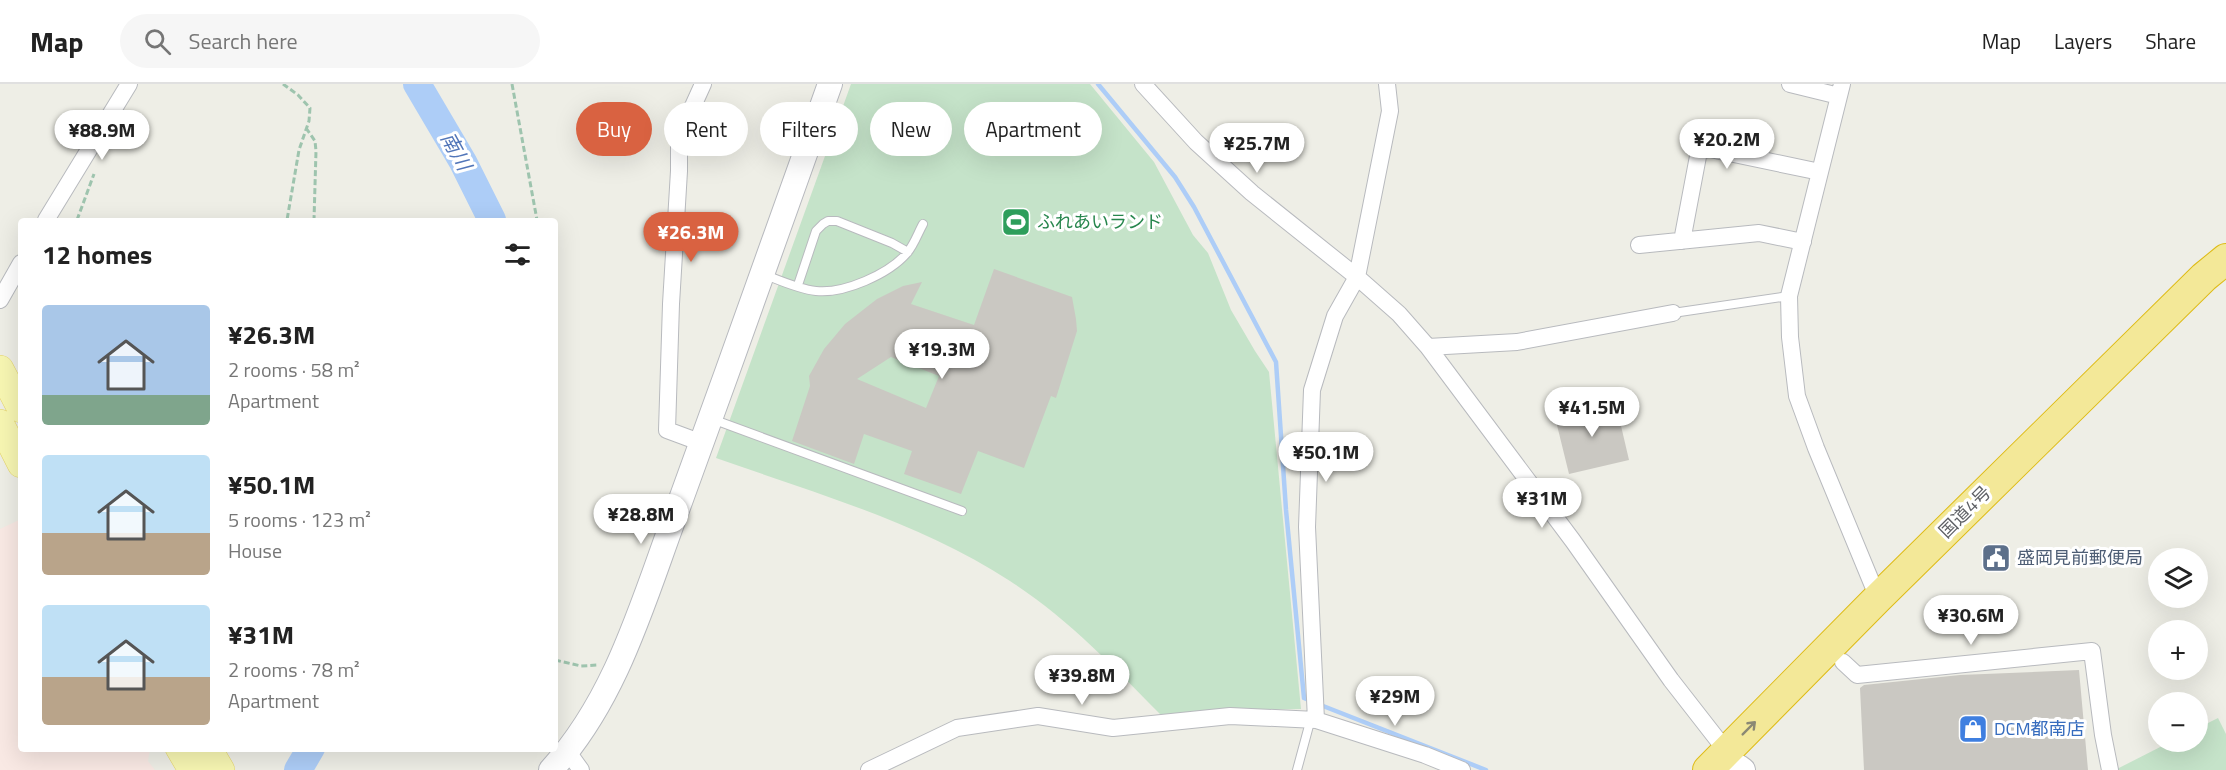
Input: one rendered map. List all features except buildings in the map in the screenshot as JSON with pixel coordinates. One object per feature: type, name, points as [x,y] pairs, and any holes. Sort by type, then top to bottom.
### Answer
[{"type":"highway","name":"国道4号","points":[[1731,766],[1878,598],[2204,277],[2226,259]]},
{"type":"highway","name":"国道4号","points":[[1731,766],[1843,662],[2156,344],[2226,279]]},
{"type":"main road","points":[[0,369],[18,403]]},
{"type":"main road","points":[[0,423],[18,458]]},
{"type":"main road","points":[[181,752],[192,770]]},
{"type":"main road","points":[[210,752],[221,770]]},
{"type":"street","points":[[47,218],[129,84]]},
{"type":"street","points":[[702,443],[667,430],[679,137],[703,84]]},
{"type":"street","points":[[551,770],[574,761],[620,662],[702,443],[830,84]]},
{"type":"street","points":[[1143,84],[1196,142],[1252,194],[1357,277],[1399,315],[1428,347],[1731,766]]},
{"type":"street","points":[[1314,718],[1307,527],[1312,390],[1335,316],[1357,277],[1390,111],[1387,84]]},
{"type":"street","points":[[1790,84],[1841,90],[1789,296],[1790,337],[1797,396],[1878,598]]},
{"type":"street","points":[[1682,241],[1698,151],[1710,149],[1820,172]]},
{"type":"street","points":[[1639,245],[1759,233],[1803,242]]},
{"type":"street","points":[[0,300],[18,268]]},
{"type":"street","points":[[1428,347],[1517,342],[1674,313]]},
{"type":"street","points":[[1843,662],[1857,675],[2092,651],[2110,770]]},
{"type":"street","points":[[869,770],[957,728],[1038,717],[1113,728],[1230,716],[1314,718],[1425,755],[1462,770]]},
{"type":"lane","points":[[798,285],[816,231],[828,221],[837,221],[892,243],[908,252]]},
{"type":"lane","points":[[762,274],[815,291],[840,290],[882,272],[908,252],[923,224]]},
{"type":"lane","points":[[1674,313],[1789,296]]},
{"type":"lane","points":[[711,418],[962,511]]},
{"type":"lane","points":[[1297,770],[1314,718]]},
{"type":"path","points":[[283,84],[310,108],[299,150],[287,218]]},
{"type":"path","points":[[512,84],[537,218]]},
{"type":"path","points":[[306,128],[315,141],[316,151],[314,218]]},
{"type":"path","points":[[558,661],[581,666],[620,662]]},
{"type":"shaded area","points":[[18,520],[18,752],[150,752],[148,761],[155,770],[0,770],[0,529]]},
{"type":"green space","points":[[851,84],[1090,84],[1154,162],[1193,235],[1208,253],[1231,310],[1269,372],[1301,709],[1160,714],[1051,610],[976,560],[867,511],[716,458],[825,156],[858,156],[858,102],[845,102]]},
{"type":"green space","points":[[2218,718],[2226,734],[2226,770],[2115,770],[2150,752],[2208,752],[2208,723]]},
{"type":"waterway","name":"南川","points":[[417,84],[463,162],[491,218]]},
{"type":"waterway","points":[[1098,84],[1175,177],[1194,207],[1276,362],[1286,510],[1304,698],[1311,701]]},
{"type":"waterway","points":[[1318,704],[1486,770]]},
{"type":"waterway","name":"南川","points":[[298,770],[309,752]]},
{"type":"place","name":"ふれあいランド","points":[[1016,222]]},
{"type":"place","name":"盛岡見前郵便局","points":[[1996,558]]},
{"type":"place","name":"DCM都南店","points":[[1973,729]]}]
